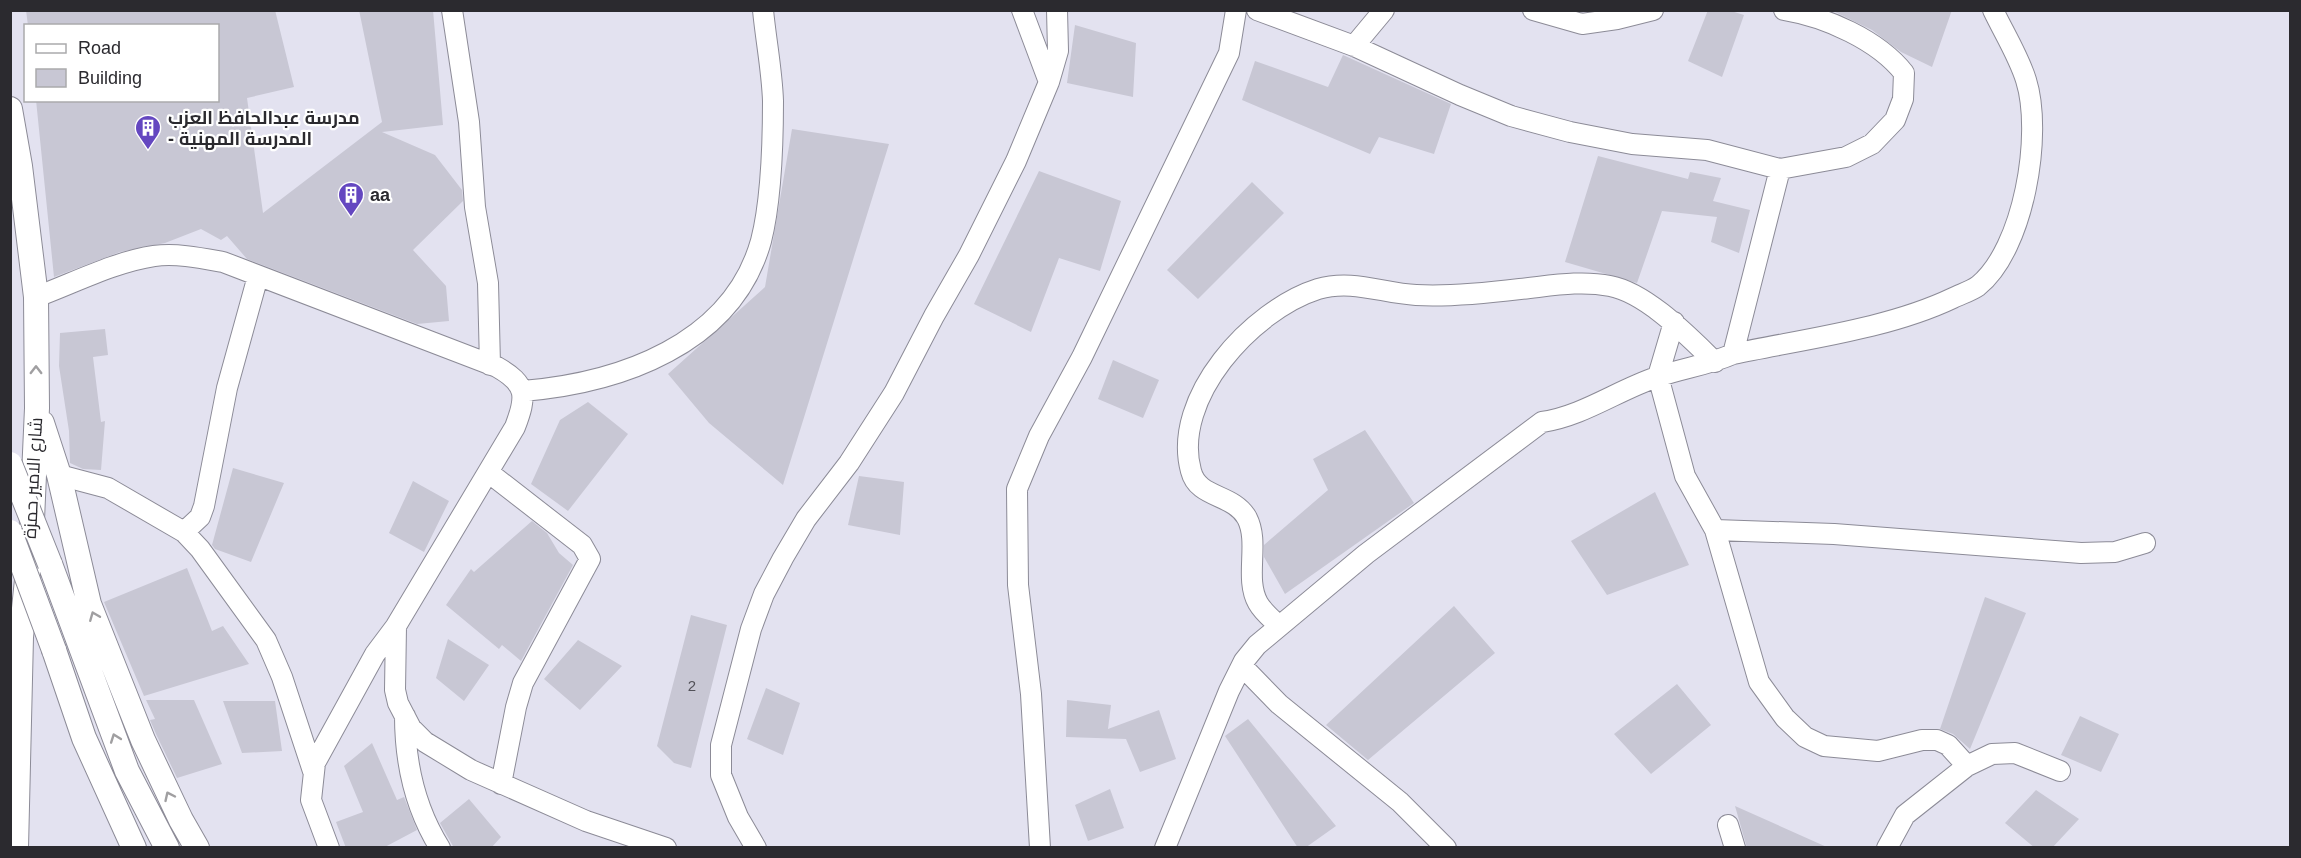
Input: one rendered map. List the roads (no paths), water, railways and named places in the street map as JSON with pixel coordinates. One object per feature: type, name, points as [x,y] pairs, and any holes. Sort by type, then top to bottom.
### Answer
[{"type":"main road","name":"شارع الامير حمزة","points":[[10,109],[20,166],[36,297],[37,408],[31,542],[21,637],[16,848]]},
{"type":"main road","points":[[37,408],[59,475],[89,604],[143,740],[197,848]]},
{"type":"main road","points":[[10,464],[127,771],[167,848]]},
{"type":"main road","points":[[10,532],[84,738],[134,848]]},
{"type":"street","points":[[452,10],[469,122],[475,207],[488,284],[490,365]]},
{"type":"street","points":[[523,391],[562,387],[619,372],[658,356],[688,342],[717,318],[732,301],[760,242],[767,207],[773,101],[763,10]]},
{"type":"street","points":[[1022,10],[1049,82]]},
{"type":"street","points":[[756,848],[738,817],[721,776],[721,746],[751,629],[764,594],[806,519],[849,463],[894,393],[969,255],[1016,161],[1049,82],[1058,51],[1057,10]]},
{"type":"street","points":[[1040,848],[1031,694],[1018,585],[1017,489],[1039,436],[1082,357],[1229,53],[1236,10]]},
{"type":"street","points":[[1257,10],[1354,46],[1460,96],[1511,116],[1581,134],[1632,144],[1707,150],[1780,169],[1846,157],[1872,144],[1895,120],[1903,99],[1904,73],[1892,57],[1857,37],[1804,14],[1784,10]]},
{"type":"street","points":[[1354,46],[1384,10]]},
{"type":"street","points":[[1533,10],[1582,24],[1617,20],[1653,10]]},
{"type":"street","points":[[1166,848],[1229,691],[1242,666],[1257,645],[1366,554],[1542,422],[1568,418],[1605,397],[1658,376],[1724,358],[1887,321],[1934,307],[1977,286],[1990,273],[2010,239],[2022,208],[2028,180],[2032,131],[2032,103],[2026,79],[1993,10]]},
{"type":"street","points":[[1724,358],[1780,169]]},
{"type":"street","points":[[36,297],[134,261],[156,256],[184,256],[223,262],[490,365],[515,377],[523,391],[522,409],[515,427],[396,626],[375,654],[315,763],[311,800],[329,848]]},
{"type":"street","points":[[184,532],[200,517],[204,506],[227,388],[258,276]]},
{"type":"street","points":[[1279,626],[1257,602],[1249,522],[1245,514],[1240,507],[1206,491],[1191,474],[1186,452],[1190,423],[1204,386],[1243,336],[1295,299],[1318,289],[1347,284],[1416,295],[1510,290],[1576,282],[1612,286],[1674,322],[1724,358]]},
{"type":"street","points":[[1674,322],[1658,376],[1685,476],[1714,530],[1759,682],[1785,718],[1805,736],[1838,749],[1878,751],[1922,740],[1937,740],[1948,745],[1966,766]]},
{"type":"street","points":[[488,472],[582,545],[590,559],[523,683],[501,784]]},
{"type":"street","points":[[59,475],[108,488],[184,532],[224,579],[266,640],[282,677],[313,771]]},
{"type":"street","points":[[1714,530],[1834,534],[2081,553],[2115,552],[2145,543]]},
{"type":"street","points":[[396,626],[395,690],[411,728],[425,742],[501,784],[586,821],[666,848]]},
{"type":"street","points":[[1242,666],[1279,704],[1400,801],[1446,848]]},
{"type":"street","points":[[405,716],[405,746],[417,799],[429,830],[440,848]]},
{"type":"street","points":[[1887,848],[1905,815],[1966,766],[1992,754],[2015,753],[2060,771]]},
{"type":"street","points":[[1728,825],[1735,848]]},
{"type":"place","name":"مدرسة عبدالحافظ العزب - المدرسة المهنية","points":[[148,151]]},
{"type":"place","name":"aa","points":[[351,218]]}]
